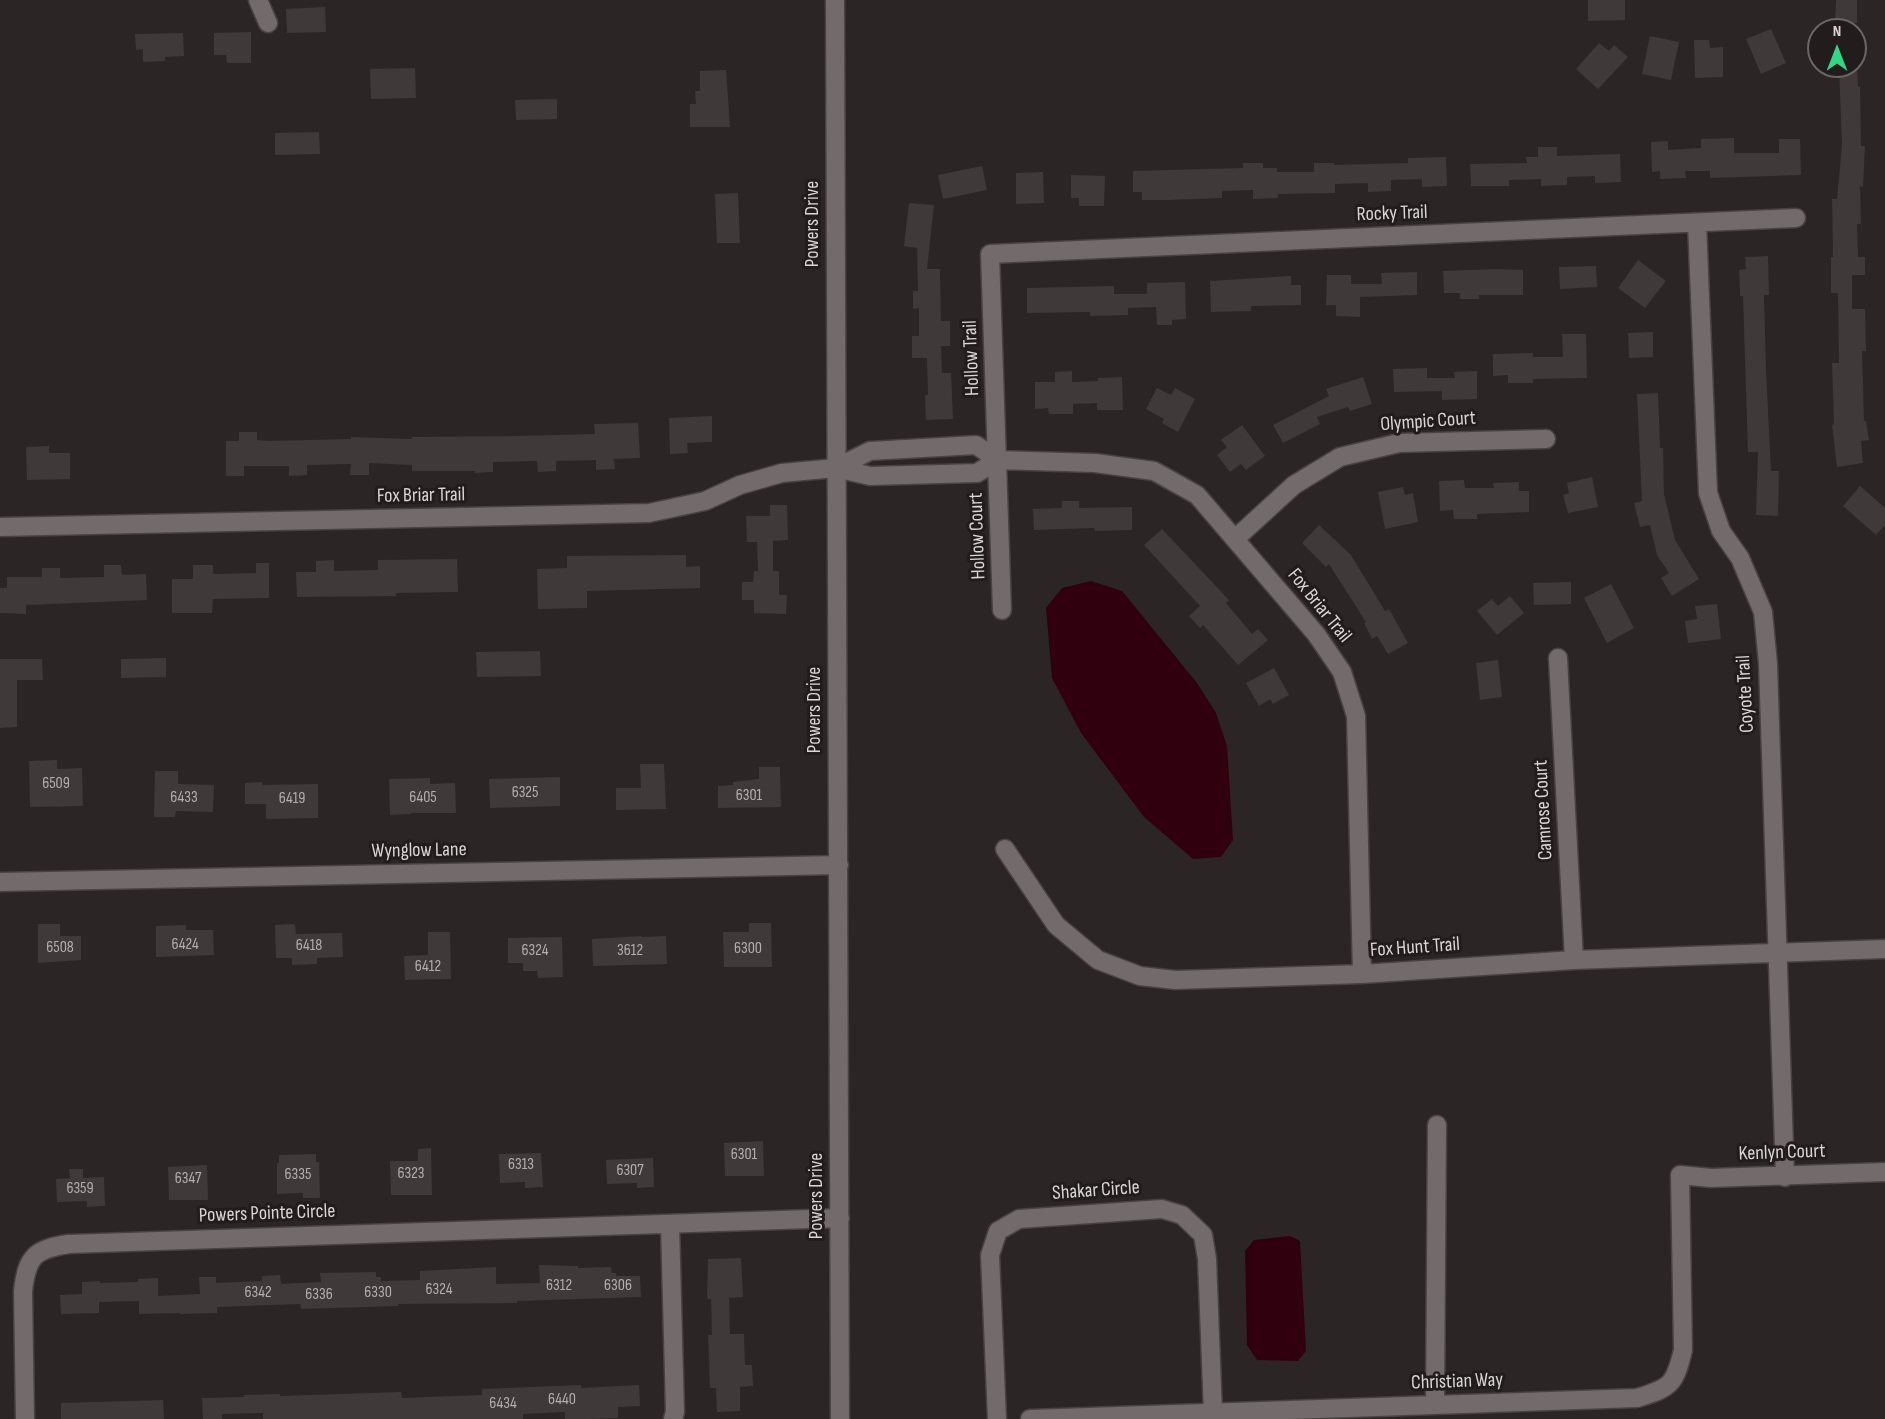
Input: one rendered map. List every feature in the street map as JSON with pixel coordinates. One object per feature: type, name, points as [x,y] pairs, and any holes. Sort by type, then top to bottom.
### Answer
[{"type":"street","points":[[258,0],[268,22]]},
{"type":"street","name":"Powers Drive","points":[[834,0],[840,1419]]},
{"type":"street","name":"Rocky Trail","points":[[990,254],[1796,218]]},
{"type":"street","name":"Coyote Trail","points":[[1697,224],[1708,493],[1721,531],[1740,558],[1763,612],[1768,664],[1785,1177]]},
{"type":"street","name":"Hollow Trail","points":[[990,254],[998,460]]},
{"type":"street","name":"Olympic Court","points":[[1235,539],[1293,485],[1340,457],[1399,443],[1546,439]]},
{"type":"street","name":"Fox Briar Trail","points":[[836,468],[870,450],[976,446],[998,460],[1095,463],[1154,471],[1197,495],[1316,634],[1342,672],[1356,716],[1362,974]]},
{"type":"street","name":"Fox Briar Trail","points":[[0,527],[649,513],[705,501],[740,485],[782,473],[836,468],[870,476],[977,473],[998,460]]},
{"type":"street","name":"Hollow Court","points":[[998,460],[1002,610]]},
{"type":"street","name":"Camrose Court","points":[[1558,658],[1574,960]]},
{"type":"street","name":"Fox Hunt Trail","points":[[1005,849],[1056,925],[1098,960],[1140,976],[1175,980],[1362,974],[1574,960],[1885,949]]},
{"type":"street","name":"Wynglow Lane","points":[[0,882],[839,865]]},
{"type":"street","points":[[1435,1405],[1437,1125]]},
{"type":"street","name":"Kenlyn Court","points":[[1680,1175],[1711,1178],[1785,1177],[1885,1172]]},
{"type":"street","name":"Christian Way","points":[[1030,1419],[1637,1398],[1657,1392],[1667,1386],[1678,1374],[1683,1350],[1680,1175]]},
{"type":"street","name":"Shakar Circle","points":[[997,1419],[990,1255],[998,1231],[1019,1219],[1162,1209],[1182,1215],[1203,1235],[1207,1259],[1213,1413]]},
{"type":"street","name":"Powers Pointe Circle","points":[[26,1419],[23,1291],[25,1271],[35,1255],[50,1247],[69,1244],[840,1218]]},
{"type":"street","points":[[670,1224],[674,1419]]},
{"type":"shaded area","points":[[1091,581],[1122,591],[1197,683],[1216,713],[1227,746],[1233,840],[1221,857],[1193,859],[1144,817],[1081,733],[1052,678],[1046,608],[1062,588]]},
{"type":"shaded area","points":[[1290,1236],[1300,1241],[1306,1351],[1298,1361],[1257,1360],[1247,1345],[1245,1251],[1254,1240]]},
{"type":"building","points":[[1588,0],[1625,0],[1625,20],[1588,21]]},
{"type":"building","points":[[1836,0],[1857,0],[1857,18],[1835,18]]},
{"type":"building","points":[[325,7],[326,32],[287,33],[286,9]]},
{"type":"building","points":[[1771,29],[1786,63],[1761,74],[1746,39]]},
{"type":"building","points":[[251,32],[251,63],[227,63],[226,55],[214,55],[214,33]]},
{"type":"building","points":[[183,33],[184,56],[165,57],[165,61],[143,62],[143,49],[136,50],[135,34]]},
{"type":"building","points":[[1650,36],[1679,42],[1671,80],[1642,74]]},
{"type":"building","points":[[1694,40],[1709,40],[1710,48],[1723,47],[1723,77],[1695,78]]},
{"type":"building","points":[[1599,43],[1609,51],[1614,45],[1628,57],[1598,89],[1576,69]]},
{"type":"building","points":[[415,68],[416,98],[371,99],[370,69]]},
{"type":"building","points":[[726,70],[730,127],[690,127],[690,104],[696,104],[695,91],[700,91],[700,71]]},
{"type":"building","points":[[1839,78],[1858,78],[1858,87],[1860,87],[1861,146],[1865,146],[1863,187],[1860,186],[1861,224],[1857,224],[1858,257],[1865,257],[1865,275],[1852,275],[1852,309],[1865,309],[1866,351],[1862,351],[1864,421],[1866,421],[1869,440],[1861,441],[1863,463],[1837,467],[1832,425],[1834,424],[1832,363],[1839,363],[1838,293],[1831,293],[1831,257],[1833,257],[1832,199],[1837,199],[1842,145]]},
{"type":"building","points":[[557,99],[557,119],[516,120],[515,100]]},
{"type":"building","points":[[319,132],[320,154],[275,155],[275,133]]},
{"type":"building","points":[[1734,138],[1734,153],[1779,153],[1779,139],[1800,139],[1801,175],[1710,178],[1710,171],[1685,171],[1686,178],[1660,179],[1660,171],[1652,172],[1651,142],[1668,141],[1668,150],[1701,148],[1701,139]]},
{"type":"building","points":[[1538,147],[1557,147],[1557,156],[1620,154],[1621,182],[1595,183],[1595,176],[1567,177],[1567,185],[1541,186],[1541,179],[1509,180],[1509,186],[1471,186],[1470,164],[1527,163],[1526,157],[1538,157]]},
{"type":"building","points":[[1446,157],[1447,186],[1422,187],[1422,179],[1391,180],[1391,191],[1368,192],[1368,183],[1335,184],[1335,193],[1278,194],[1278,198],[1253,199],[1253,190],[1222,191],[1222,198],[1167,200],[1142,200],[1142,192],[1133,192],[1133,171],[1243,168],[1243,163],[1263,163],[1263,168],[1277,168],[1277,172],[1314,172],[1314,163],[1334,163],[1334,165],[1408,163],[1408,158]]},
{"type":"building","points":[[982,166],[987,190],[943,199],[938,175]]},
{"type":"building","points":[[1043,172],[1044,203],[1016,204],[1016,173]]},
{"type":"building","points":[[1071,175],[1105,176],[1104,206],[1079,206],[1079,198],[1071,198]]},
{"type":"building","points":[[738,193],[740,243],[717,243],[715,194]]},
{"type":"building","points":[[909,203],[934,205],[927,269],[940,269],[941,321],[950,321],[950,346],[941,346],[942,373],[951,373],[953,419],[926,420],[927,358],[912,358],[912,336],[919,336],[919,308],[913,309],[913,291],[918,291],[917,248],[904,246]]},
{"type":"building","points":[[1768,256],[1769,295],[1764,295],[1766,371],[1771,471],[1779,471],[1778,516],[1756,515],[1758,452],[1748,452],[1743,296],[1740,296],[1739,270],[1746,269],[1745,257]]},
{"type":"building","points":[[1638,260],[1666,281],[1645,308],[1618,288]]},
{"type":"building","points":[[1596,266],[1597,287],[1560,289],[1559,267]]},
{"type":"building","points":[[1523,270],[1523,295],[1479,295],[1479,299],[1460,299],[1460,293],[1444,293],[1443,271]]},
{"type":"building","points":[[1417,272],[1417,295],[1360,297],[1360,317],[1336,316],[1336,305],[1326,305],[1327,275],[1351,275],[1351,284],[1382,284],[1381,273]]},
{"type":"building","points":[[1291,276],[1291,285],[1301,285],[1301,305],[1251,306],[1251,311],[1211,312],[1210,281]]},
{"type":"building","points":[[1185,282],[1186,319],[1172,320],[1172,325],[1157,325],[1156,307],[1128,308],[1128,315],[1090,316],[1090,312],[1027,313],[1027,288],[1114,286],[1114,294],[1147,294],[1147,283]]},
{"type":"building","points":[[1653,332],[1653,357],[1629,358],[1628,333]]},
{"type":"building","points":[[1562,334],[1586,334],[1587,378],[1533,379],[1533,383],[1508,383],[1508,375],[1493,376],[1493,354],[1533,353],[1533,357],[1563,357]]},
{"type":"building","points":[[1427,368],[1427,378],[1455,378],[1454,372],[1477,371],[1477,399],[1442,400],[1442,391],[1394,392],[1393,369]]},
{"type":"building","points":[[1072,371],[1072,382],[1122,377],[1123,410],[1097,410],[1097,403],[1073,404],[1073,414],[1049,414],[1048,408],[1035,409],[1035,382],[1055,382],[1055,372]]},
{"type":"building","points":[[1363,377],[1372,404],[1350,411],[1348,407],[1317,417],[1320,424],[1283,443],[1273,425],[1329,396],[1326,389]]},
{"type":"building","points":[[1157,388],[1171,395],[1175,388],[1195,399],[1178,432],[1162,423],[1164,419],[1146,409]]},
{"type":"building","points":[[1658,393],[1664,494],[1675,540],[1699,579],[1672,596],[1661,578],[1669,573],[1657,555],[1650,525],[1640,527],[1634,503],[1642,501],[1637,394]]},
{"type":"building","points":[[712,416],[712,442],[687,443],[688,453],[670,454],[669,418]]},
{"type":"building","points":[[638,423],[640,458],[614,459],[615,469],[596,470],[596,460],[556,461],[556,471],[538,472],[537,461],[493,462],[493,472],[475,473],[475,471],[412,471],[412,465],[369,463],[369,475],[350,475],[351,464],[307,465],[307,475],[289,476],[289,466],[244,466],[244,476],[226,476],[226,441],[239,441],[239,432],[257,432],[257,440],[268,441],[351,439],[351,437],[412,439],[412,437],[595,434],[594,424]]},
{"type":"building","points":[[1242,425],[1265,456],[1246,470],[1241,464],[1230,472],[1217,455],[1227,447],[1221,440]]},
{"type":"building","points":[[49,446],[49,453],[70,453],[70,479],[27,480],[26,447]]},
{"type":"building","points":[[1592,477],[1598,507],[1568,513],[1563,495],[1569,493],[1567,483]]},
{"type":"building","points":[[1464,480],[1465,488],[1494,488],[1493,483],[1519,482],[1519,491],[1529,491],[1529,512],[1477,514],[1477,519],[1454,519],[1453,510],[1440,511],[1439,481]]},
{"type":"building","points":[[1860,486],[1885,508],[1885,525],[1876,535],[1843,506]]},
{"type":"building","points":[[1403,487],[1405,495],[1413,493],[1418,522],[1385,529],[1378,492]]},
{"type":"building","points":[[1062,501],[1079,501],[1079,508],[1132,507],[1132,530],[1095,531],[1094,528],[1034,530],[1033,509],[1062,508]]},
{"type":"building","points":[[770,505],[787,505],[788,540],[773,541],[773,571],[779,571],[779,595],[787,595],[786,614],[754,613],[754,600],[742,600],[742,582],[753,582],[754,571],[758,571],[757,542],[747,542],[746,516],[770,516]]},
{"type":"building","points":[[1319,525],[1351,555],[1385,611],[1389,609],[1408,643],[1388,654],[1377,636],[1372,639],[1364,623],[1366,622],[1329,564],[1326,567],[1302,543]]},
{"type":"building","points":[[1162,529],[1229,600],[1226,603],[1252,634],[1258,629],[1268,640],[1238,665],[1203,625],[1200,628],[1189,616],[1200,606],[1144,545]]},
{"type":"building","points":[[686,555],[686,567],[700,566],[700,588],[587,591],[587,608],[538,609],[537,569],[567,568],[567,556]]},
{"type":"building","points":[[457,559],[458,592],[396,593],[396,596],[297,597],[296,572],[316,572],[316,561],[334,560],[334,571],[378,570],[378,560]]},
{"type":"building","points":[[256,563],[269,563],[269,598],[213,599],[212,613],[172,613],[172,579],[193,579],[193,565],[213,565],[213,574],[256,573]]},
{"type":"building","points":[[104,565],[121,565],[122,575],[146,574],[147,600],[26,605],[26,614],[0,613],[0,588],[7,588],[7,577],[42,577],[42,568],[60,568],[60,578],[104,577]]},
{"type":"building","points":[[1571,582],[1571,604],[1534,605],[1533,583]]},
{"type":"building","points":[[1611,584],[1634,628],[1607,643],[1584,598]]},
{"type":"building","points":[[1510,596],[1524,613],[1497,635],[1477,611],[1492,599],[1498,606]]},
{"type":"building","points":[[1717,604],[1721,639],[1688,643],[1685,621],[1697,619],[1695,606]]},
{"type":"building","points":[[540,651],[541,676],[477,677],[476,652]]},
{"type":"building","points":[[166,658],[166,677],[121,678],[121,659]]},
{"type":"building","points":[[0,659],[42,659],[43,680],[17,680],[17,727],[0,728]]},
{"type":"building","points":[[1498,660],[1502,697],[1480,700],[1476,663]]},
{"type":"building","points":[[1274,668],[1289,695],[1273,704],[1270,699],[1259,706],[1246,683]]},
{"type":"building","points":[[57,760],[57,769],[82,768],[83,806],[30,807],[29,761]]},
{"type":"building","points":[[640,764],[664,764],[666,809],[616,810],[616,788],[641,788]]},
{"type":"building","points":[[759,767],[780,767],[781,807],[718,808],[718,786],[759,779]]},
{"type":"building","points":[[155,771],[178,771],[178,784],[214,785],[213,812],[176,811],[175,817],[154,817]]},
{"type":"building","points":[[560,777],[560,806],[490,808],[489,779]]},
{"type":"building","points":[[430,778],[430,784],[455,783],[456,813],[390,815],[389,779]]},
{"type":"building","points":[[262,782],[262,785],[318,784],[318,818],[266,819],[266,804],[245,804],[245,783]]},
{"type":"building","points":[[749,923],[771,923],[772,967],[724,967],[723,932],[749,932]]},
{"type":"building","points":[[38,924],[60,924],[60,936],[81,936],[81,960],[38,963]]},
{"type":"building","points":[[295,924],[296,934],[342,933],[343,957],[317,958],[317,964],[292,965],[292,958],[276,958],[275,925]]},
{"type":"building","points":[[186,925],[186,930],[213,930],[214,955],[156,957],[156,926]]},
{"type":"building","points":[[428,932],[450,932],[451,979],[405,980],[404,956],[428,955]]},
{"type":"building","points":[[666,936],[667,964],[593,966],[592,939]]},
{"type":"building","points":[[562,937],[563,977],[538,978],[537,971],[523,971],[523,963],[508,963],[508,938]]},
{"type":"building","points":[[763,1141],[764,1176],[725,1176],[724,1143]]},
{"type":"building","points":[[431,1148],[432,1195],[391,1195],[390,1161],[418,1161],[418,1149]]},
{"type":"building","points":[[541,1153],[543,1187],[525,1188],[525,1182],[500,1183],[499,1154]]},
{"type":"building","points":[[316,1154],[316,1162],[319,1162],[320,1198],[303,1198],[303,1193],[277,1194],[279,1155]]},
{"type":"building","points":[[653,1158],[654,1187],[637,1188],[637,1183],[607,1184],[606,1160]]},
{"type":"building","points":[[207,1165],[208,1200],[169,1200],[168,1167]]},
{"type":"building","points":[[69,1169],[83,1169],[83,1178],[104,1177],[105,1206],[87,1207],[87,1201],[57,1202],[56,1179],[70,1178]]},
{"type":"building","points":[[741,1258],[743,1297],[729,1298],[730,1334],[744,1334],[745,1365],[752,1365],[753,1386],[740,1387],[740,1411],[717,1412],[716,1388],[710,1388],[708,1335],[712,1335],[711,1299],[707,1299],[708,1259]]},
{"type":"building","points":[[539,1265],[578,1266],[578,1268],[611,1267],[612,1273],[616,1273],[616,1276],[640,1276],[641,1297],[301,1309],[300,1304],[217,1307],[217,1313],[180,1314],[139,1314],[139,1301],[99,1302],[99,1313],[61,1314],[60,1295],[82,1294],[82,1282],[138,1282],[138,1279],[158,1278],[158,1296],[200,1294],[199,1277],[216,1277],[216,1283],[262,1281],[262,1276],[280,1275],[281,1284],[321,1282],[320,1273],[376,1272],[376,1277],[381,1277],[381,1281],[420,1280],[420,1271],[496,1267],[496,1284],[540,1283]]},
{"type":"building","points":[[581,1385],[581,1388],[639,1385],[640,1406],[618,1407],[618,1418],[588,1419],[565,1419],[565,1412],[523,1414],[523,1419],[263,1419],[263,1413],[222,1414],[222,1419],[203,1419],[202,1398],[401,1392],[402,1398],[482,1395],[482,1389]]},
{"type":"building","points":[[163,1400],[164,1419],[61,1419],[61,1403]]}]
